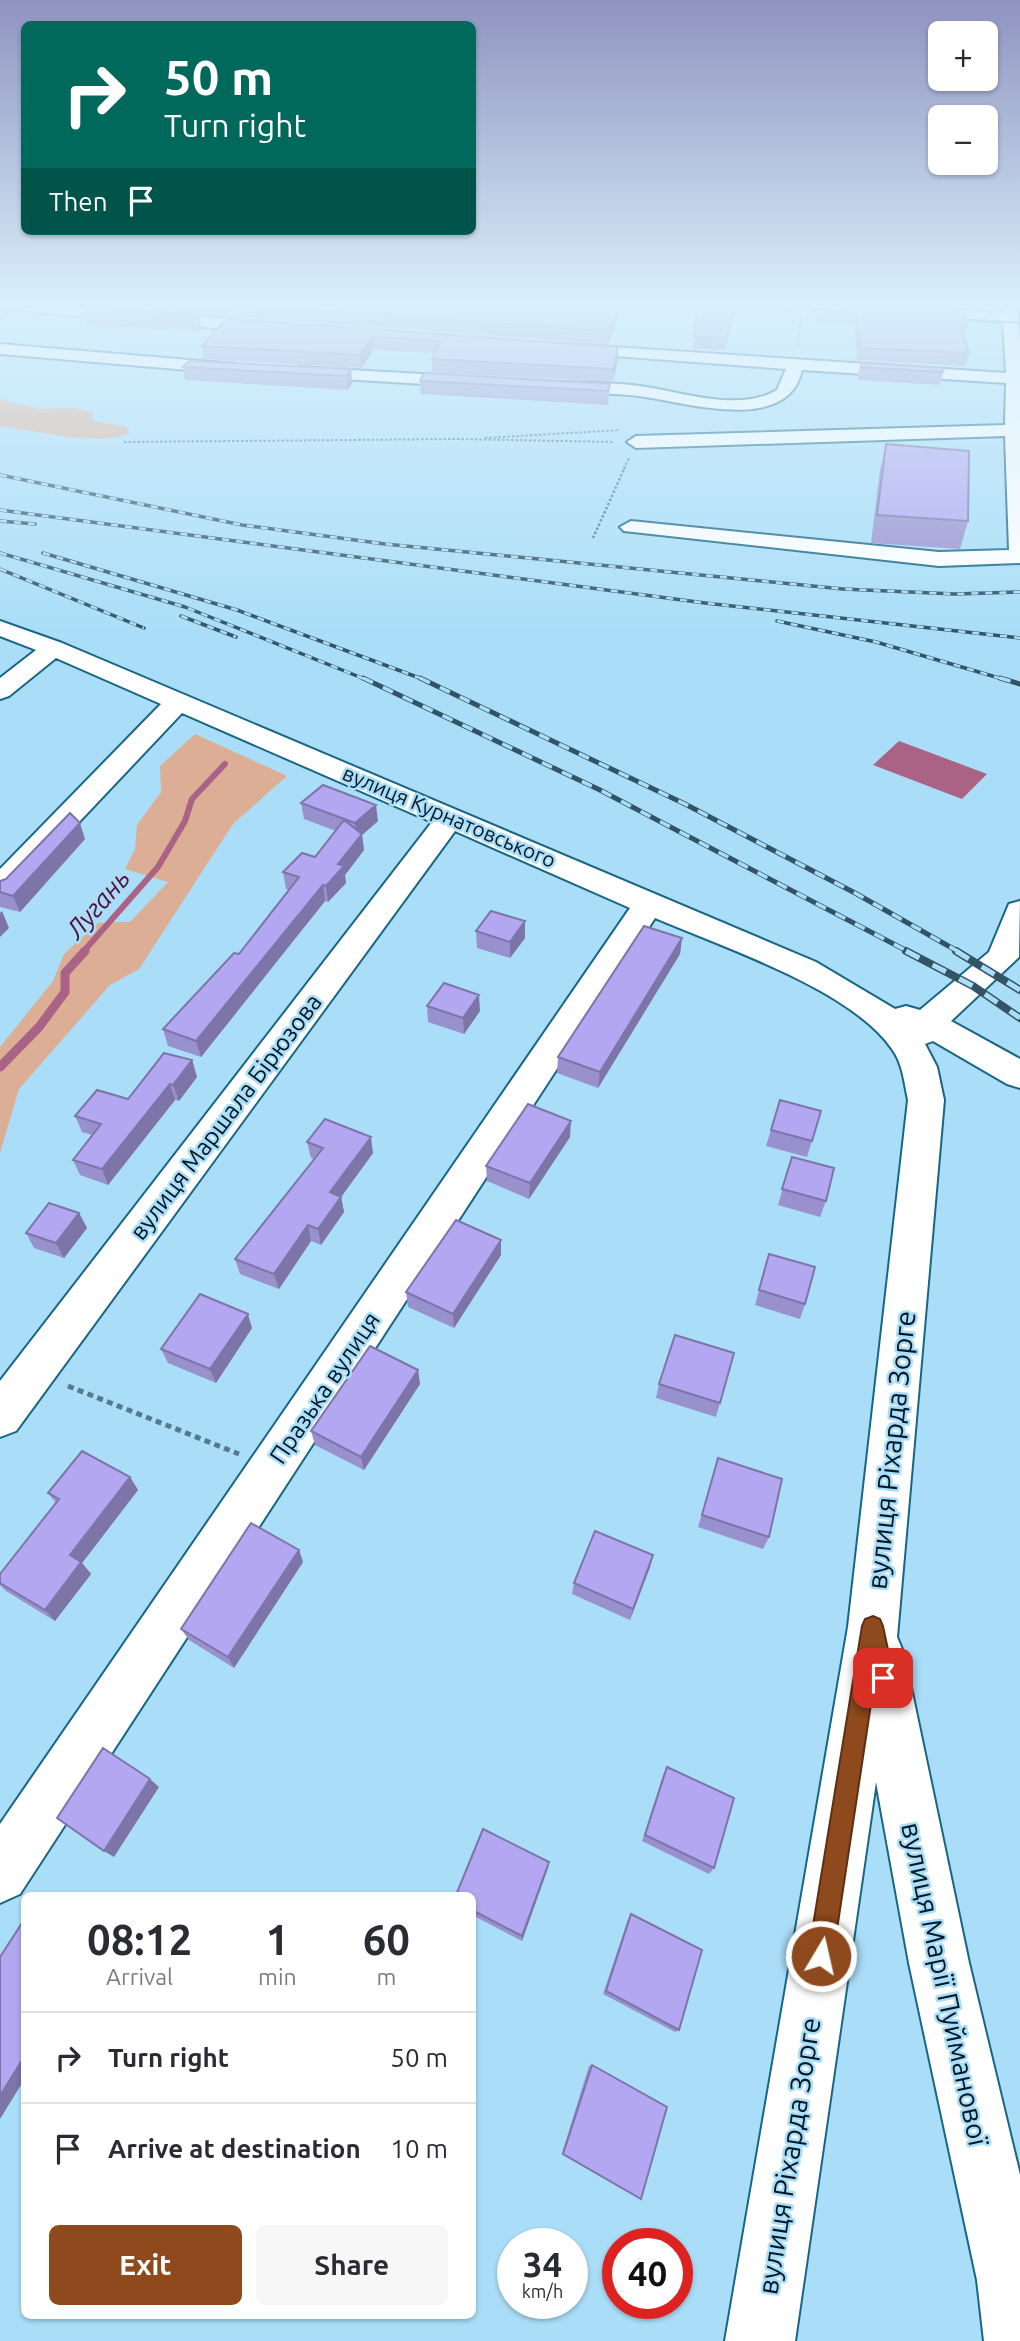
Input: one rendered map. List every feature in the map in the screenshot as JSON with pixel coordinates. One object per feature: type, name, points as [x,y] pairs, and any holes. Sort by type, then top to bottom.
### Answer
[{"type":"street","points":[[631,527],[939,559],[970,560],[1020,556],[1017,413]]},
{"type":"street","points":[[629,436],[1016,435]]},
{"type":"street","name":"вулиця Курнатовського","points":[[0,628],[54,648],[177,703],[650,902],[804,970],[897,1024],[1020,1075]]},
{"type":"street","points":[[0,691],[54,648]]},
{"type":"street","points":[[0,887],[177,703]]},
{"type":"street","name":"вулиця Маршала Бірюзова","points":[[0,1416],[451,817]]},
{"type":"street","name":"Празька вулиця","points":[[0,1874],[650,902]]},
{"type":"street","points":[[897,1024],[1003,957],[1020,911]]},
{"type":"street","name":"вулиця Ріхарда Зорге","points":[[760,2341],[873,1626],[926,1100],[917,1062],[897,1024]]},
{"type":"street","name":"вулиця Марії Пуйманової","points":[[873,1626],[942,1976],[1010,2280],[1019,2341]]},
{"type":"path","points":[[457,439],[507,442],[629,436]]},
{"type":"path","points":[[124,442],[629,436]]},
{"type":"path","points":[[593,538],[629,436]]},
{"type":"path","points":[[35,1373],[272,1467]]},
{"type":"shaded area","points":[[0,413],[93,413],[92,420],[126,427],[130,432],[118,436],[86,438],[0,426]]},
{"type":"shaded area","points":[[195,734],[287,776],[233,824],[139,969],[110,985],[19,1089],[0,1153],[0,1047],[53,981],[64,954],[98,923],[130,922],[168,882],[125,869],[135,849],[137,825],[161,792],[160,766]]},
{"type":"shaded area","points":[[899,741],[987,774],[962,799],[873,765]]},
{"type":"building","points":[[886,444],[969,451],[968,521],[877,515]]},
{"type":"building","points":[[323,785],[376,805],[355,823],[301,803]]},
{"type":"building","points":[[70,813],[80,823],[13,896],[0,892],[0,881],[6,879]]},
{"type":"building","points":[[344,820],[362,834],[338,864],[344,866],[326,886],[323,885],[196,1041],[163,1029],[234,953],[239,954],[299,877],[283,872],[302,853],[315,857]]},
{"type":"building","points":[[491,911],[525,921],[510,942],[476,931]]},
{"type":"building","points":[[644,926],[682,938],[600,1072],[558,1057]]},
{"type":"building","points":[[444,983],[479,995],[463,1018],[427,1006]]},
{"type":"building","points":[[164,1053],[192,1060],[102,1169],[73,1160],[101,1124],[75,1116],[97,1090],[128,1099]]},
{"type":"building","points":[[780,1100],[821,1111],[812,1141],[771,1130]]},
{"type":"building","points":[[528,1104],[571,1121],[530,1183],[486,1166]]},
{"type":"building","points":[[325,1119],[371,1137],[330,1192],[341,1197],[318,1229],[308,1225],[274,1274],[235,1259],[323,1148],[307,1142]]},
{"type":"building","points":[[792,1157],[834,1168],[826,1201],[782,1189]]},
{"type":"building","points":[[49,1203],[79,1213],[56,1243],[26,1233]]},
{"type":"building","points":[[456,1220],[501,1240],[453,1314],[406,1292]]},
{"type":"building","points":[[769,1254],[815,1267],[805,1304],[759,1290]]},
{"type":"building","points":[[200,1294],[248,1314],[210,1369],[161,1349]]},
{"type":"building","points":[[675,1335],[734,1353],[720,1403],[659,1384]]},
{"type":"building","points":[[370,1346],[418,1370],[361,1457],[311,1431]]},
{"type":"building","points":[[82,1451],[130,1477],[70,1555],[81,1562],[45,1610],[0,1583],[0,1574],[59,1499],[48,1493]]},
{"type":"building","points":[[718,1458],[782,1479],[769,1537],[702,1515]]},
{"type":"building","points":[[251,1523],[299,1550],[228,1657],[181,1629]]},
{"type":"building","points":[[595,1531],[653,1555],[633,1609],[574,1583]]},
{"type":"building","points":[[103,1748],[150,1779],[104,1851],[57,1818]]},
{"type":"building","points":[[667,1767],[734,1798],[714,1868],[645,1835]]},
{"type":"building","points":[[483,1829],[549,1862],[522,1936],[476,1912],[476,1892],[457,1892]]},
{"type":"building","points":[[631,1914],[702,1950],[679,2030],[606,1991]]},
{"type":"building","points":[[21,1925],[21,2062],[0,2096],[0,1957]]},
{"type":"building","points":[[592,2065],[667,2107],[641,2199],[563,2154]]},
{"type":"waterway","name":"Лугань","points":[[83,952],[158,867],[185,821],[192,799],[225,764]]},
{"type":"waterway","name":"Лугань","points":[[0,1067],[39,1027],[65,992],[65,973],[85,951]]},
{"type":"railway","points":[[0,475],[242,525],[385,544],[843,589],[955,594],[1020,592]]},
{"type":"railway","points":[[0,510],[705,603],[1020,638]]},
{"type":"railway","points":[[0,521],[35,524]]},
{"type":"railway","points":[[0,553],[185,607],[367,680]]},
{"type":"railway","points":[[43,553],[237,610],[421,679]]},
{"type":"railway","points":[[0,569],[144,628]]},
{"type":"railway","points":[[181,616],[236,637]]},
{"type":"railway","points":[[777,621],[876,642],[1006,680]]},
{"type":"railway","points":[[363,678],[598,789],[909,952]]},
{"type":"railway","points":[[1000,678],[1020,684]]},
{"type":"railway","points":[[421,679],[685,804],[855,893],[959,952]]},
{"type":"railway","points":[[906,951],[973,986],[1020,1018]]},
{"type":"railway","points":[[956,951],[1020,990]]},
{"type":"route","points":[[821,1956],[873,1626],[883,1678]]}]
